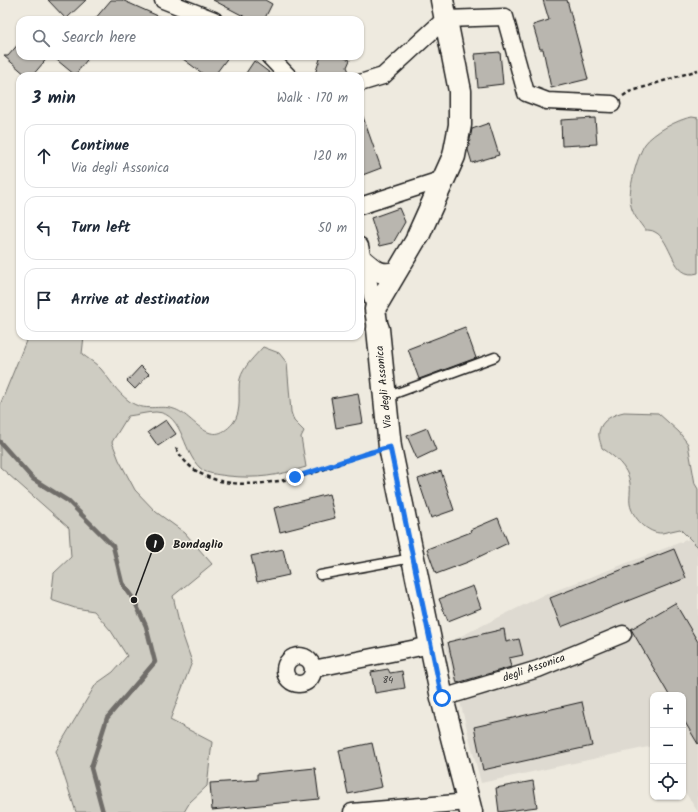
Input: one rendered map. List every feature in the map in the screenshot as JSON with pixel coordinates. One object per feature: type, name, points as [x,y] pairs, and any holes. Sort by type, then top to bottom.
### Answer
[{"type":"main road","points":[[418,236],[454,156],[460,125],[460,91],[443,10]]},
{"type":"main road","name":"Via degli Assonica","points":[[376,319],[390,447],[442,698],[470,808]]},
{"type":"street","points":[[163,0],[204,16]]},
{"type":"street","points":[[364,82],[384,76],[443,10],[505,17],[526,93],[546,101],[612,104]]},
{"type":"street","points":[[273,60],[284,72]]},
{"type":"street","points":[[364,205],[443,179]]},
{"type":"street","points":[[418,236],[386,318],[376,319],[382,298],[395,272],[418,236]]},
{"type":"street","points":[[364,255],[379,273],[386,275],[395,272]]},
{"type":"street","name":"Via degli Assonica","points":[[364,262],[376,319]]},
{"type":"street","name":"degli Assonica","points":[[442,698],[538,669],[623,634]]},
{"type":"street","points":[[313,669],[432,645]]},
{"type":"street","points":[[352,812],[470,808]]},
{"type":"lane","points":[[385,397],[495,357]]},
{"type":"lane","points":[[320,575],[412,557]]},
{"type":"path","points":[[612,104],[629,92],[698,70]]},
{"type":"path","points":[[176,448],[181,459],[195,471],[210,479],[235,482],[265,482],[322,470],[358,455],[390,447]]},
{"type":"shaded area","points":[[686,118],[698,118],[698,273],[689,274],[677,266],[661,236],[654,231],[645,230],[633,213],[630,193],[639,157],[645,144],[654,135],[666,127]]},
{"type":"shaded area","points":[[26,340],[84,340],[82,354],[99,367],[117,390],[129,401],[141,407],[163,407],[174,409],[181,412],[202,429],[216,433],[224,431],[236,418],[239,407],[240,379],[244,370],[263,347],[279,353],[287,363],[291,412],[294,421],[304,431],[301,437],[306,467],[286,473],[258,477],[228,476],[206,472],[191,456],[178,427],[173,420],[165,414],[156,412],[128,416],[112,442],[119,460],[135,490],[156,512],[185,533],[212,564],[173,596],[181,630],[192,662],[170,720],[212,742],[207,786],[190,802],[184,812],[76,812],[56,751],[96,684],[113,672],[127,656],[111,631],[94,611],[75,608],[51,600],[54,573],[71,557],[69,528],[0,467],[0,405]]},
{"type":"shaded area","points":[[624,412],[658,413],[679,432],[688,444],[695,484],[698,489],[698,547],[680,529],[662,533],[651,531],[637,519],[631,509],[629,477],[616,458],[602,448],[599,436],[600,428],[605,421],[616,414]]},
{"type":"shaded area","points":[[689,539],[698,547],[698,812],[686,794],[686,692],[650,692],[650,747],[481,783],[445,644],[544,595]]},
{"type":"building","points":[[48,0],[86,0],[69,16],[63,16]]},
{"type":"building","points":[[111,0],[122,0],[158,16],[97,16]]},
{"type":"building","points":[[213,0],[265,0],[272,4],[266,16],[243,16]]},
{"type":"building","points":[[543,0],[567,0],[588,79],[551,88],[543,49],[540,49],[533,25],[549,20]]},
{"type":"building","points":[[16,47],[16,60],[46,60],[35,72],[22,72],[4,56],[8,56]]},
{"type":"building","points":[[500,52],[503,84],[478,87],[475,54]]},
{"type":"building","points":[[57,60],[87,60],[77,72],[71,72]]},
{"type":"building","points":[[184,60],[226,60],[217,72],[201,72]]},
{"type":"building","points":[[320,60],[350,60],[347,67],[349,72],[316,72]]},
{"type":"building","points":[[254,61],[269,72],[247,72]]},
{"type":"building","points":[[595,118],[597,144],[562,146],[561,120]]},
{"type":"building","points":[[364,120],[381,168],[364,174]]},
{"type":"building","points":[[489,123],[499,155],[472,163],[468,150],[472,129]]},
{"type":"building","points":[[399,208],[405,222],[393,243],[380,246],[371,218]]},
{"type":"building","points":[[465,327],[476,358],[419,379],[408,349]]},
{"type":"building","points":[[141,366],[149,374],[135,389],[127,381]]},
{"type":"building","points":[[358,393],[363,423],[336,428],[331,398]]},
{"type":"building","points":[[166,420],[176,434],[158,446],[148,432]]},
{"type":"building","points":[[427,428],[436,450],[417,459],[407,436]]},
{"type":"building","points":[[441,471],[454,510],[431,518],[418,479]]},
{"type":"building","points":[[329,494],[335,518],[280,532],[274,508]]},
{"type":"building","points":[[498,518],[508,543],[468,562],[436,574],[427,549],[471,532],[470,530]]},
{"type":"building","points":[[283,549],[289,575],[257,582],[251,556]]},
{"type":"building","points":[[674,549],[686,578],[561,627],[550,598]]},
{"type":"building","points":[[473,586],[481,608],[448,621],[439,599]]},
{"type":"building","points":[[675,603],[698,642],[698,744],[686,724],[686,692],[667,692],[631,629]]},
{"type":"building","points":[[504,629],[506,642],[519,639],[523,655],[509,658],[511,667],[457,683],[448,642]]},
{"type":"building","points":[[388,669],[390,673],[402,671],[405,688],[375,693],[371,672]]},
{"type":"building","points":[[582,702],[592,746],[483,770],[474,727]]},
{"type":"building","points":[[372,743],[382,787],[348,794],[339,750]]},
{"type":"building","points":[[315,768],[319,799],[212,810],[210,783],[257,780],[257,774]]},
{"type":"building","points":[[533,781],[537,807],[499,812],[496,788]]},
{"type":"waterway","points":[[0,442],[33,479],[68,501],[113,546],[122,583],[134,600],[146,626],[155,662],[107,718],[91,768],[103,812]]},
{"type":"place","name":"Bondaglio","points":[[134,600]]},
{"type":"route","points":[[295,477],[322,470],[358,455],[390,447],[442,698]]}]
